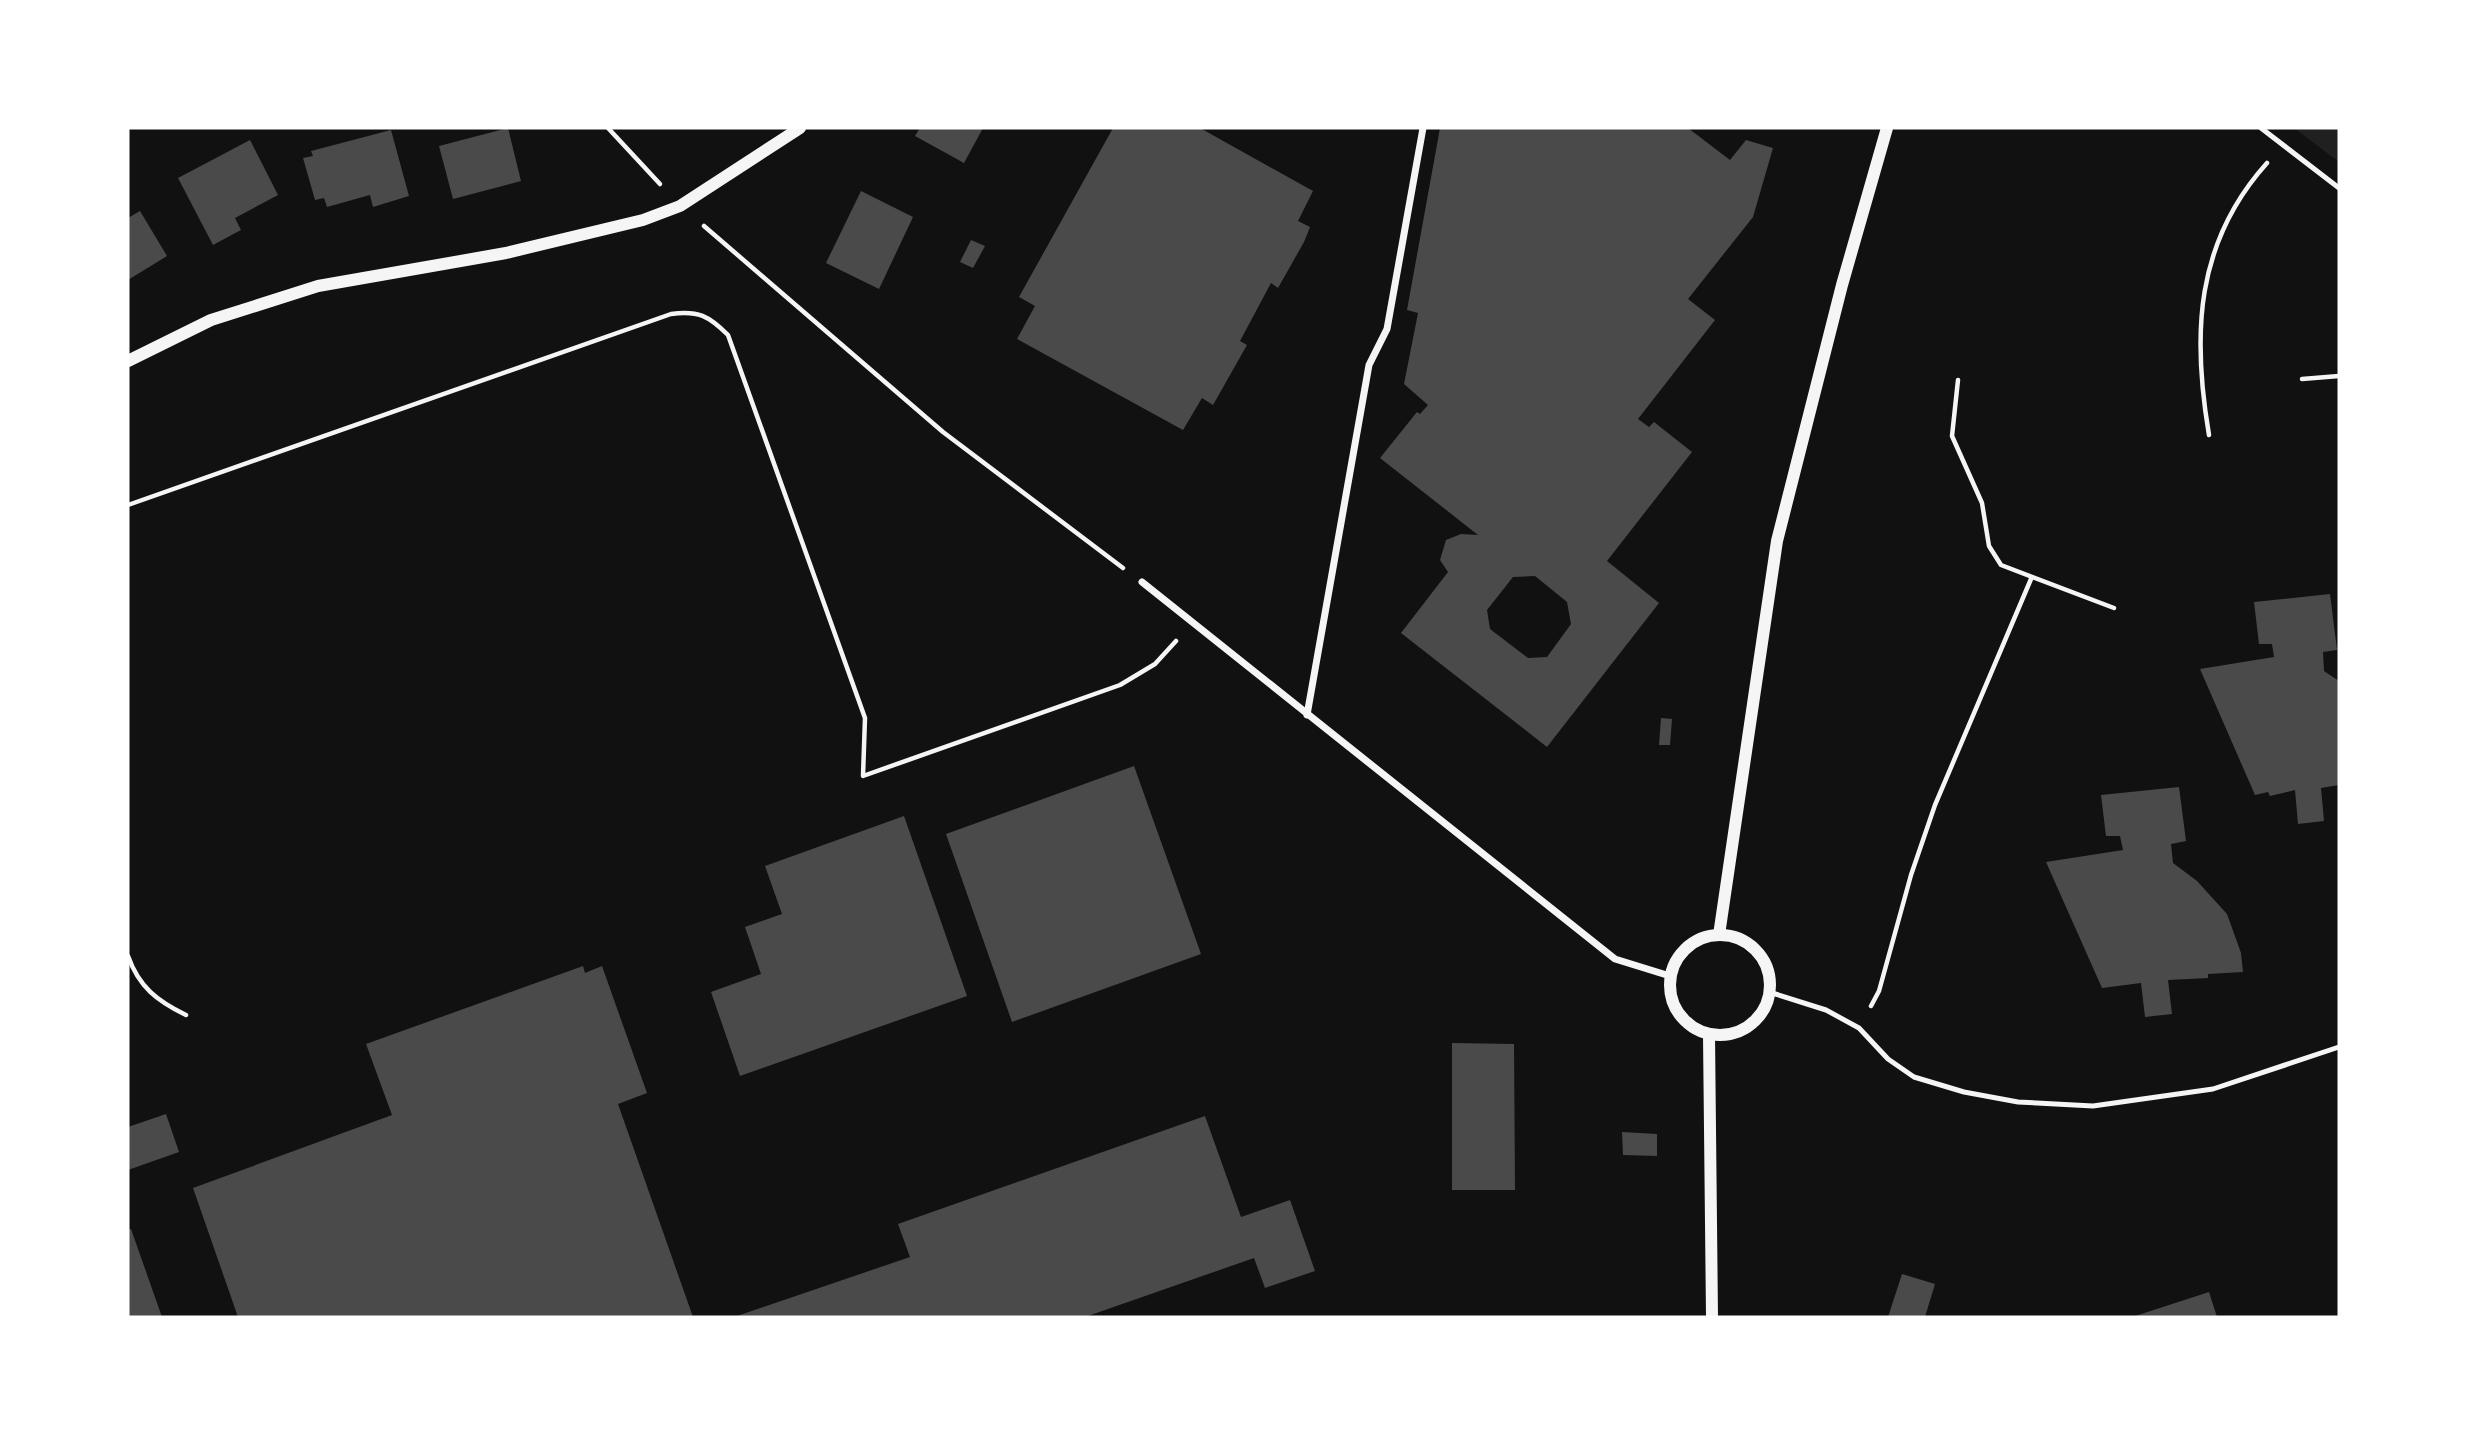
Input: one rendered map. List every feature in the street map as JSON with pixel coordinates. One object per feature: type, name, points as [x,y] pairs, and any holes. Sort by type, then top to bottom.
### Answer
[{"type":"street","points":[[128,361],[211,320],[318,286],[506,253],[643,220],[680,206],[800,128]]},
{"type":"street","points":[[1307,715],[1369,365],[1387,329],[1423,128]]},
{"type":"street","points":[[1719,935],[1777,541],[1842,285],[1887,128]]},
{"type":"street","points":[[1142,582],[1615,959],[1670,976]]},
{"type":"street","points":[[1719,935],[1736,937],[1751,946],[1763,959],[1769,975],[1769,992],[1764,1009],[1741,1031],[1709,1035],[1682,1019],[1672,999],[1670,976],[1676,960],[1687,947],[1702,938],[1719,935]]},
{"type":"street","points":[[1709,1035],[1712,1317]]},
{"type":"lane","points":[[2261,128],[2339,188]]},
{"type":"lane","points":[[1769,992],[1826,1010],[1859,1028],[1888,1059],[1914,1077],[1964,1092],[2018,1102],[2093,1106],[2213,1089],[2339,1047]]},
{"type":"path","points":[[608,128],[680,206],[943,432],[1142,582]]},
{"type":"path","points":[[2209,435],[2199,379],[2198,325],[2206,273],[2229,216],[2260,171],[2283,145]]},
{"type":"path","points":[[128,505],[658,318],[692,311],[710,317],[728,335],[865,718],[863,776],[1120,685],[1154,664],[1192,622]]},
{"type":"path","points":[[2302,379],[2339,376]]},
{"type":"path","points":[[1958,380],[1952,436],[1982,503],[1989,546],[2001,565],[2031,579],[2114,608]]},
{"type":"path","points":[[1859,1028],[1879,991],[1911,875],[1935,805],[2031,579]]},
{"type":"path","points":[[128,956],[135,976],[153,997],[186,1015]]},
{"type":"shaded area","points":[[2294,128],[2339,128],[2339,162]]},
{"type":"building","points":[[508,128],[521,181],[453,199],[439,146]]},
{"type":"building","points":[[920,128],[983,128],[964,163],[915,136]]},
{"type":"building","points":[[1113,128],[1200,128],[1313,191],[1298,221],[1310,227],[1304,242],[1278,288],[1271,283],[1240,341],[1247,345],[1213,405],[1202,398],[1183,430],[1017,339],[1035,306],[1019,297]]},
{"type":"building","points":[[1440,128],[1688,128],[1730,160],[1746,140],[1773,148],[1753,217],[1688,299],[1715,320],[1638,419],[1649,427],[1654,422],[1692,452],[1607,561],[1659,603],[1547,747],[1401,633],[1448,572],[1440,560],[1446,540],[1461,534],[1478,535],[1380,458],[1417,412],[1420,414],[1428,405],[1404,384],[1418,313],[1407,310]],"holes":[[[1535,576],[1567,602],[1571,624],[1547,657],[1528,658],[1490,629],[1487,610],[1513,577]]]},
{"type":"building","points":[[391,130],[409,196],[373,207],[370,195],[327,207],[324,198],[315,200],[303,158],[313,156],[311,151]]},
{"type":"building","points":[[250,140],[278,195],[235,218],[241,230],[213,245],[178,178]]},
{"type":"building","points":[[861,191],[913,217],[879,289],[826,263]]},
{"type":"building","points":[[140,211],[167,256],[128,280],[128,218]]},
{"type":"building","points":[[971,240],[985,246],[973,268],[960,262]]},
{"type":"building","points":[[2330,594],[2337,650],[2323,652],[2324,671],[2339,681],[2339,785],[2321,788],[2324,821],[2298,824],[2295,790],[2270,796],[2268,792],[2255,795],[2200,669],[2274,657],[2272,644],[2259,644],[2254,602]]},
{"type":"building","points":[[1661,718],[1672,719],[1670,745],[1659,745]]},
{"type":"building","points":[[1134,766],[1201,954],[1012,1022],[946,834]]},
{"type":"building","points":[[2179,787],[2186,841],[2171,844],[2173,863],[2197,881],[2227,914],[2241,953],[2243,972],[2208,974],[2208,978],[2168,980],[2172,1014],[2145,1017],[2141,983],[2102,988],[2046,862],[2123,850],[2120,836],[2106,836],[2101,795]]},
{"type":"building","points":[[904,816],[967,996],[740,1076],[711,992],[761,974],[745,927],[782,914],[765,866]]},
{"type":"building","points":[[583,966],[585,973],[602,966],[647,1093],[618,1104],[693,1317],[238,1317],[193,1188],[392,1115],[366,1044]]},
{"type":"building","points":[[1452,1043],[1514,1044],[1515,1190],[1452,1190]]},
{"type":"building","points":[[166,1114],[179,1152],[128,1170],[128,1127]]},
{"type":"building","points":[[1205,1116],[1241,1217],[1290,1200],[1315,1271],[1265,1288],[1254,1258],[1085,1317],[734,1317],[910,1257],[898,1224]]},
{"type":"building","points":[[1622,1132],[1657,1134],[1657,1156],[1623,1155]]},
{"type":"building","points":[[131,1229],[162,1317],[128,1317],[128,1230]]},
{"type":"building","points":[[1902,1274],[1935,1284],[1925,1317],[1888,1317]]},
{"type":"building","points":[[2209,1292],[2217,1317],[2132,1317]]}]
